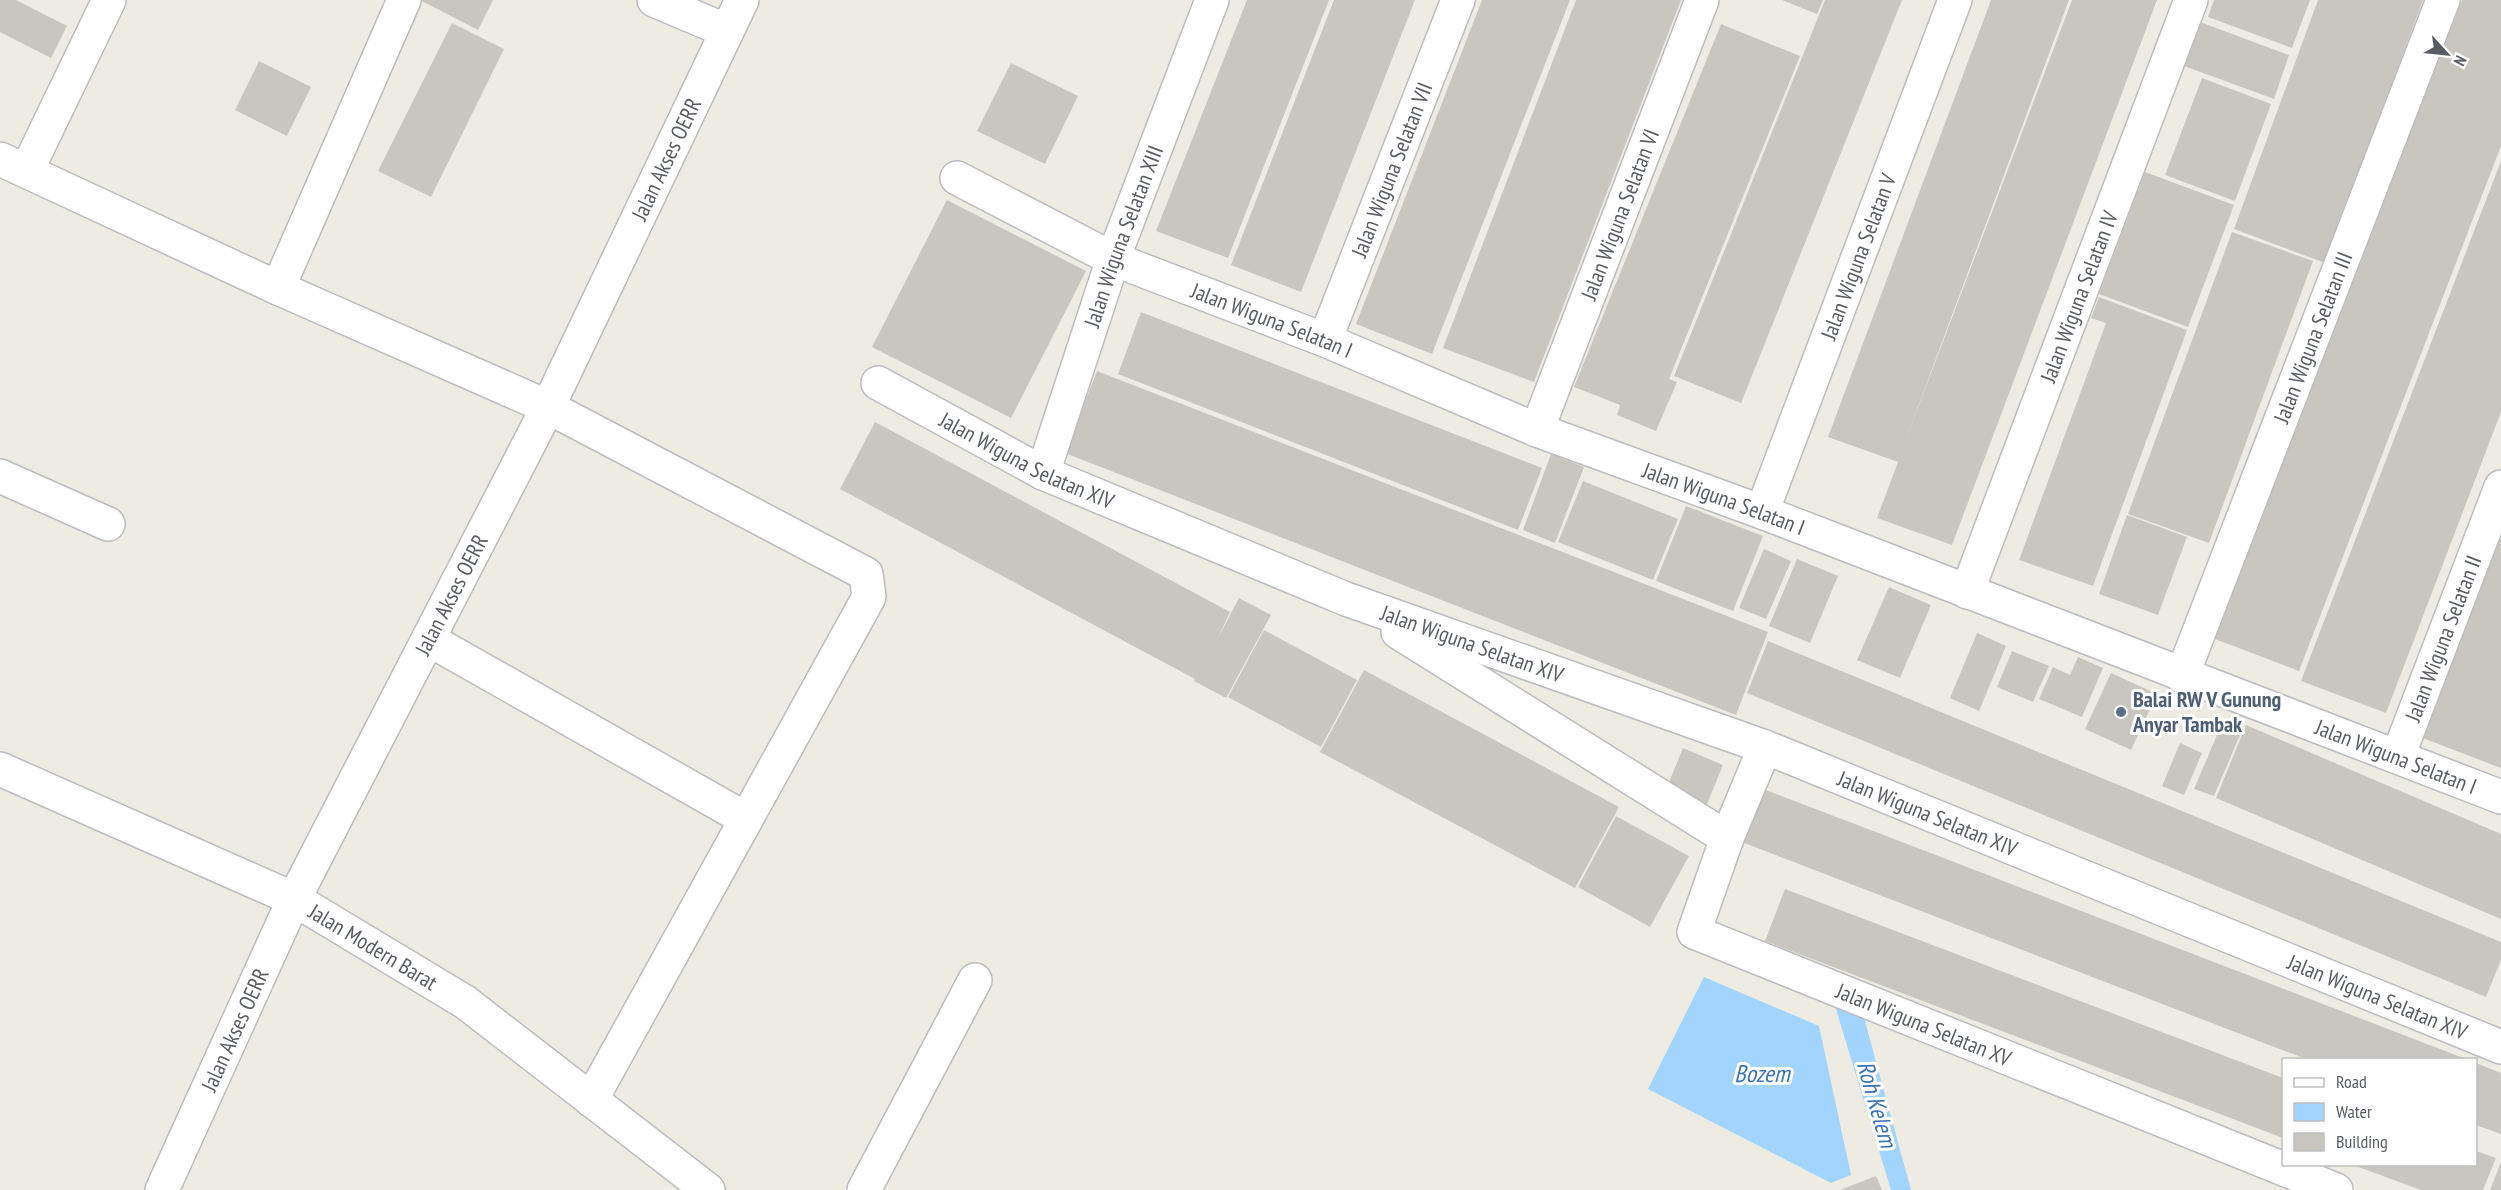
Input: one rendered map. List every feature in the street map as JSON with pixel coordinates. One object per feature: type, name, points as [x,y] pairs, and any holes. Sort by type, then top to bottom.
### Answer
[{"type":"street","points":[[109,0],[14,165],[278,288],[548,407],[867,574],[869,597],[591,1100]]},
{"type":"street","points":[[278,288],[404,0]]},
{"type":"street","points":[[654,0],[727,31]]},
{"type":"street","name":"Jalan Akses OERR","points":[[162,1190],[294,899],[548,407],[742,0]]},
{"type":"street","name":"Jalan Wiguna Selatan XIII","points":[[1043,473],[1113,259],[1212,0]]},
{"type":"street","name":"Jalan Wiguna Selatan VII","points":[[1324,340],[1458,0]]},
{"type":"street","name":"Jalan Wiguna Selatan VI","points":[[1537,430],[1702,0]]},
{"type":"street","name":"Jalan Wiguna Selatan V","points":[[1762,512],[1955,0]]},
{"type":"street","name":"Jalan Wiguna Selatan IV","points":[[1967,592],[2191,0]]},
{"type":"street","name":"Jalan Wiguna Selatan III","points":[[2182,676],[2443,0]]},
{"type":"street","name":"Jalan Wiguna Selatan I","points":[[957,178],[1113,259],[1324,340],[1537,430],[1762,512],[2182,676],[2398,756],[2501,797]]},
{"type":"street","name":"Jalan Wiguna Selatan XIV","points":[[878,383],[1043,473],[1346,599],[1765,747],[2501,1047]]},
{"type":"street","points":[[0,476],[108,524]]},
{"type":"street","name":"Jalan Wiguna Selatan II","points":[[2398,756],[2501,488]]},
{"type":"street","name":"Jalan Wiguna Selatan XIV","points":[[1346,599],[1727,838]]},
{"type":"street","points":[[428,639],[746,819]]},
{"type":"street","name":"Jalan Wiguna Selatan XV","points":[[1765,747],[1727,838],[1694,932],[2336,1190]]},
{"type":"street","name":"Jalan Modern Barat","points":[[0,769],[294,899],[465,1002],[708,1190]]},
{"type":"street","points":[[864,1190],[975,980]]},
{"type":"water","name":"Bozem","points":[[1704,977],[1819,1026],[1851,1175],[1831,1183],[1648,1089]]},
{"type":"water","name":"Roh Kelem","points":[[1835,1006],[1863,1014],[1911,1190],[1891,1190]]},
{"type":"building","points":[[0,0],[16,0],[67,26],[51,58],[0,32]]},
{"type":"building","points":[[420,0],[493,0],[478,30]]},
{"type":"building","points":[[1247,0],[1329,0],[1228,258],[1156,231]]},
{"type":"building","points":[[1334,0],[1415,0],[1301,292],[1231,265]]},
{"type":"building","points":[[1482,0],[1570,0],[1432,354],[1356,324]]},
{"type":"building","points":[[1576,0],[1681,0],[1534,382],[1443,348]]},
{"type":"building","points":[[1782,0],[1823,0],[1817,14]]},
{"type":"building","points":[[1825,0],[1902,0],[1741,403],[1674,376]]},
{"type":"building","points":[[1991,0],[2069,0],[1905,442],[2072,0],[2157,0],[1952,545],[1877,518],[1898,462],[1828,437]]},
{"type":"building","points":[[2214,0],[2310,0],[2292,48],[2208,17]]},
{"type":"building","points":[[2318,0],[2423,0],[2325,263],[2234,229]]},
{"type":"building","points":[[2462,0],[2501,0],[2501,146],[2299,671],[2215,639]]},
{"type":"building","points":[[2200,22],[2289,55],[2274,99],[2184,66]]},
{"type":"building","points":[[452,23],[504,49],[431,197],[378,171]]},
{"type":"building","points":[[1721,24],[1800,56],[1669,379],[1677,382],[1656,431],[1617,415],[1620,405],[1574,387]]},
{"type":"building","points":[[259,61],[311,87],[287,136],[235,110]]},
{"type":"building","points":[[1011,63],[1078,96],[1045,164],[977,131]]},
{"type":"building","points":[[2202,78],[2271,104],[2235,201],[2165,175]]},
{"type":"building","points":[[2501,161],[2501,412],[2386,713],[2301,681]]},
{"type":"building","points":[[2145,172],[2234,205],[2188,327],[2099,294]]},
{"type":"building","points":[[947,200],[1086,271],[1011,418],[872,347]]},
{"type":"building","points":[[2232,232],[2313,261],[2209,543],[2128,514]]},
{"type":"building","points":[[2099,297],[2187,330],[2093,586],[2019,560],[2106,323],[2091,318]]},
{"type":"building","points":[[1141,312],[1542,468],[1518,530],[1118,374]]},
{"type":"building","points":[[1097,371],[1768,632],[1736,715],[1065,453]]},
{"type":"building","points":[[875,422],[1230,612],[1217,640],[1239,598],[1271,615],[1226,698],[1194,681],[1195,679],[840,489]]},
{"type":"building","points":[[1551,454],[1584,467],[1555,543],[1523,530]]},
{"type":"building","points":[[1583,481],[1678,519],[1653,580],[1558,542]]},
{"type":"building","points":[[1686,506],[1763,536],[1733,611],[1656,581]]},
{"type":"building","points":[[2127,515],[2187,537],[2158,615],[2099,594]]},
{"type":"building","points":[[2501,523],[2501,768],[2420,737]]},
{"type":"building","points":[[1764,549],[1791,561],[1766,619],[1739,608]]},
{"type":"building","points":[[1797,559],[1838,576],[1810,643],[1769,626]]},
{"type":"building","points":[[1889,587],[1931,605],[1900,678],[1857,660]]},
{"type":"building","points":[[1264,630],[1357,680],[1321,747],[1228,697]]},
{"type":"building","points":[[1977,633],[2006,646],[1979,711],[1950,698]]},
{"type":"building","points":[[1768,641],[2501,942],[2501,960],[2486,997],[1747,693]]},
{"type":"building","points":[[2012,651],[2049,666],[2033,702],[1997,687]]},
{"type":"building","points":[[2078,657],[2103,668],[2082,717],[2039,699],[2053,667],[2070,675]]},
{"type":"building","points":[[1364,670],[1619,807],[1575,888],[1320,752]]},
{"type":"building","name":"Balai RW V Gunung Anyar Tambak","points":[[2111,673],[2157,694],[2131,750],[2085,729]]},
{"type":"building","points":[[2246,725],[2501,834],[2501,919],[2216,798]]},
{"type":"building","points":[[2220,728],[2240,735],[2214,796],[2194,789]]},
{"type":"building","points":[[2180,743],[2202,753],[2184,795],[2162,786]]},
{"type":"building","points":[[1683,748],[1723,765],[1707,804],[1667,787]]},
{"type":"building","points":[[1763,789],[2463,1058],[2303,1058],[1742,842]]},
{"type":"building","points":[[1616,816],[1689,856],[1650,927],[1578,887]]},
{"type":"building","points":[[1785,889],[2282,1078],[2282,1138],[1765,941]]},
{"type":"building","points":[[2477,1063],[2501,1073],[2501,1134],[2477,1125]]},
{"type":"building","points":[[2477,1151],[2496,1158],[2483,1190],[2421,1190],[2356,1166],[2477,1166]]},
{"type":"building","points":[[2501,1162],[2501,1190],[2490,1190]]},
{"type":"building","points":[[1876,1176],[1882,1190],[1840,1190]]},
{"type":"place","name":"Balai RW V Gunung Anyar Tambak","points":[[2121,712]]}]
